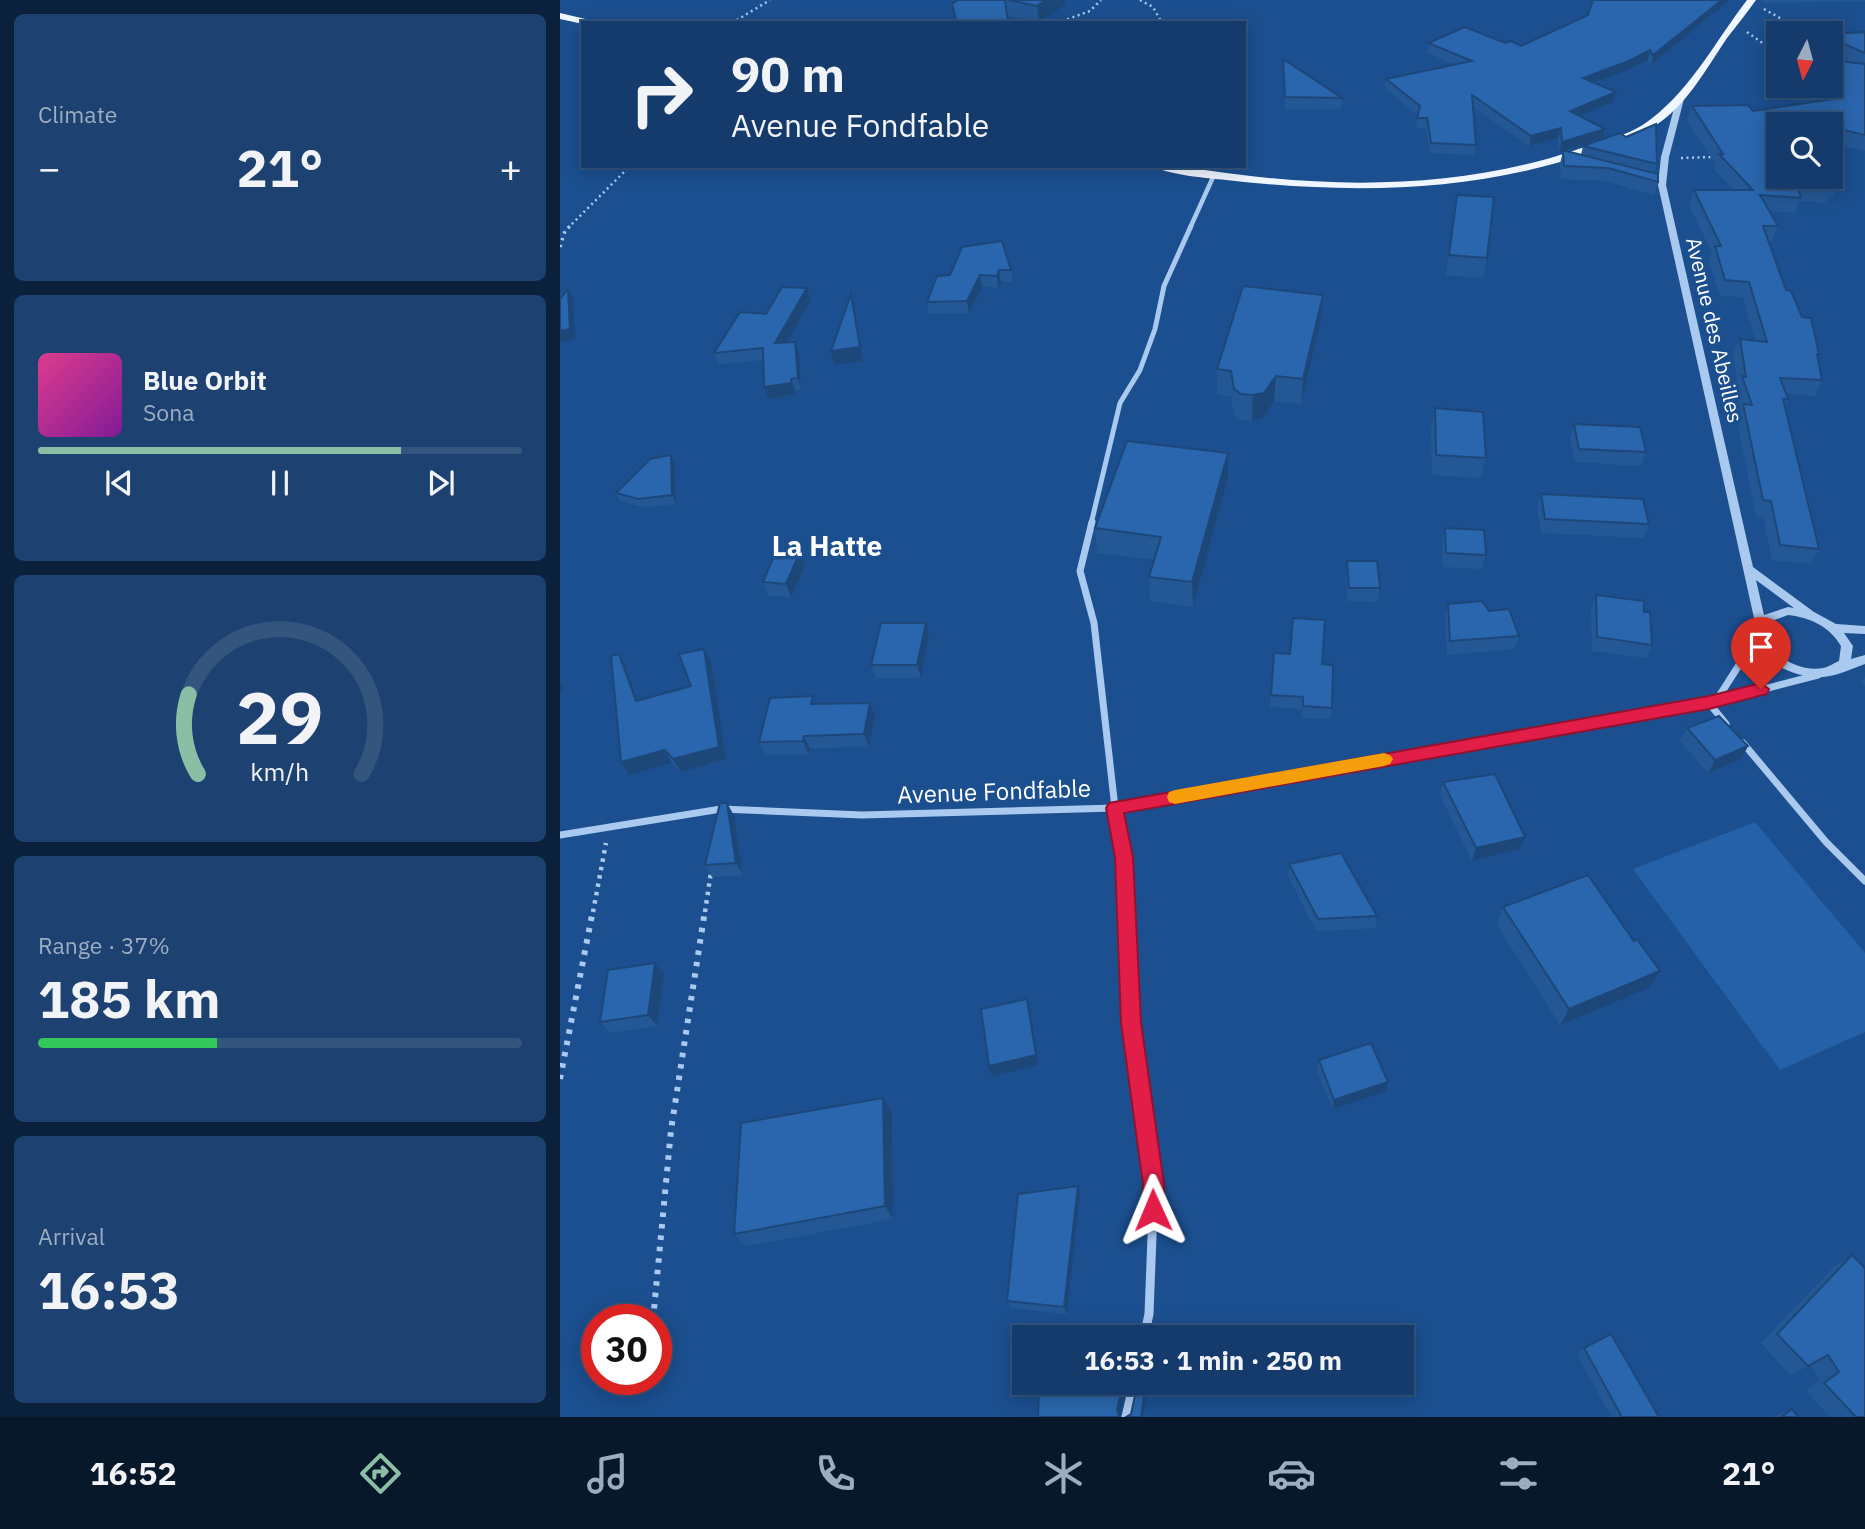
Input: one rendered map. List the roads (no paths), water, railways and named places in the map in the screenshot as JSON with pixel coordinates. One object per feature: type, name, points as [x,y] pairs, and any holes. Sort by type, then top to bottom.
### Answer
[{"type":"main road","points":[[1171,168],[1214,175],[1329,186],[1406,184],[1515,171],[1569,161],[1651,125],[1681,99],[1751,1]]},
{"type":"main road","points":[[560,16],[581,21]]},
{"type":"street","name":"Avenue des Abeilles","points":[[1681,99],[1665,158],[1662,185],[1749,569],[1760,629]]},
{"type":"street","points":[[1147,1325],[1154,1184],[1131,1023],[1124,857],[1115,808],[1094,623],[1080,571],[1120,403],[1140,370],[1155,329],[1164,286],[1214,175]]},
{"type":"street","points":[[1648,180],[1662,185]]},
{"type":"street","points":[[1749,569],[1811,615],[1835,628],[1865,630]]},
{"type":"street","points":[[1811,615],[1778,613],[1768,617],[1712,702],[1826,842],[1865,881]]},
{"type":"street","points":[[1834,671],[1845,663],[1847,646],[1835,628]]},
{"type":"street","points":[[1760,629],[1762,645],[1781,664],[1806,673],[1834,671],[1865,659]]},
{"type":"street","name":"Avenue Fondfable","points":[[560,835],[721,809],[862,815],[1115,808],[1712,702],[1834,671]]},
{"type":"street","points":[[1126,1417],[1131,1395]]},
{"type":"district","name":"La Hatte","points":[[827,546]]}]
